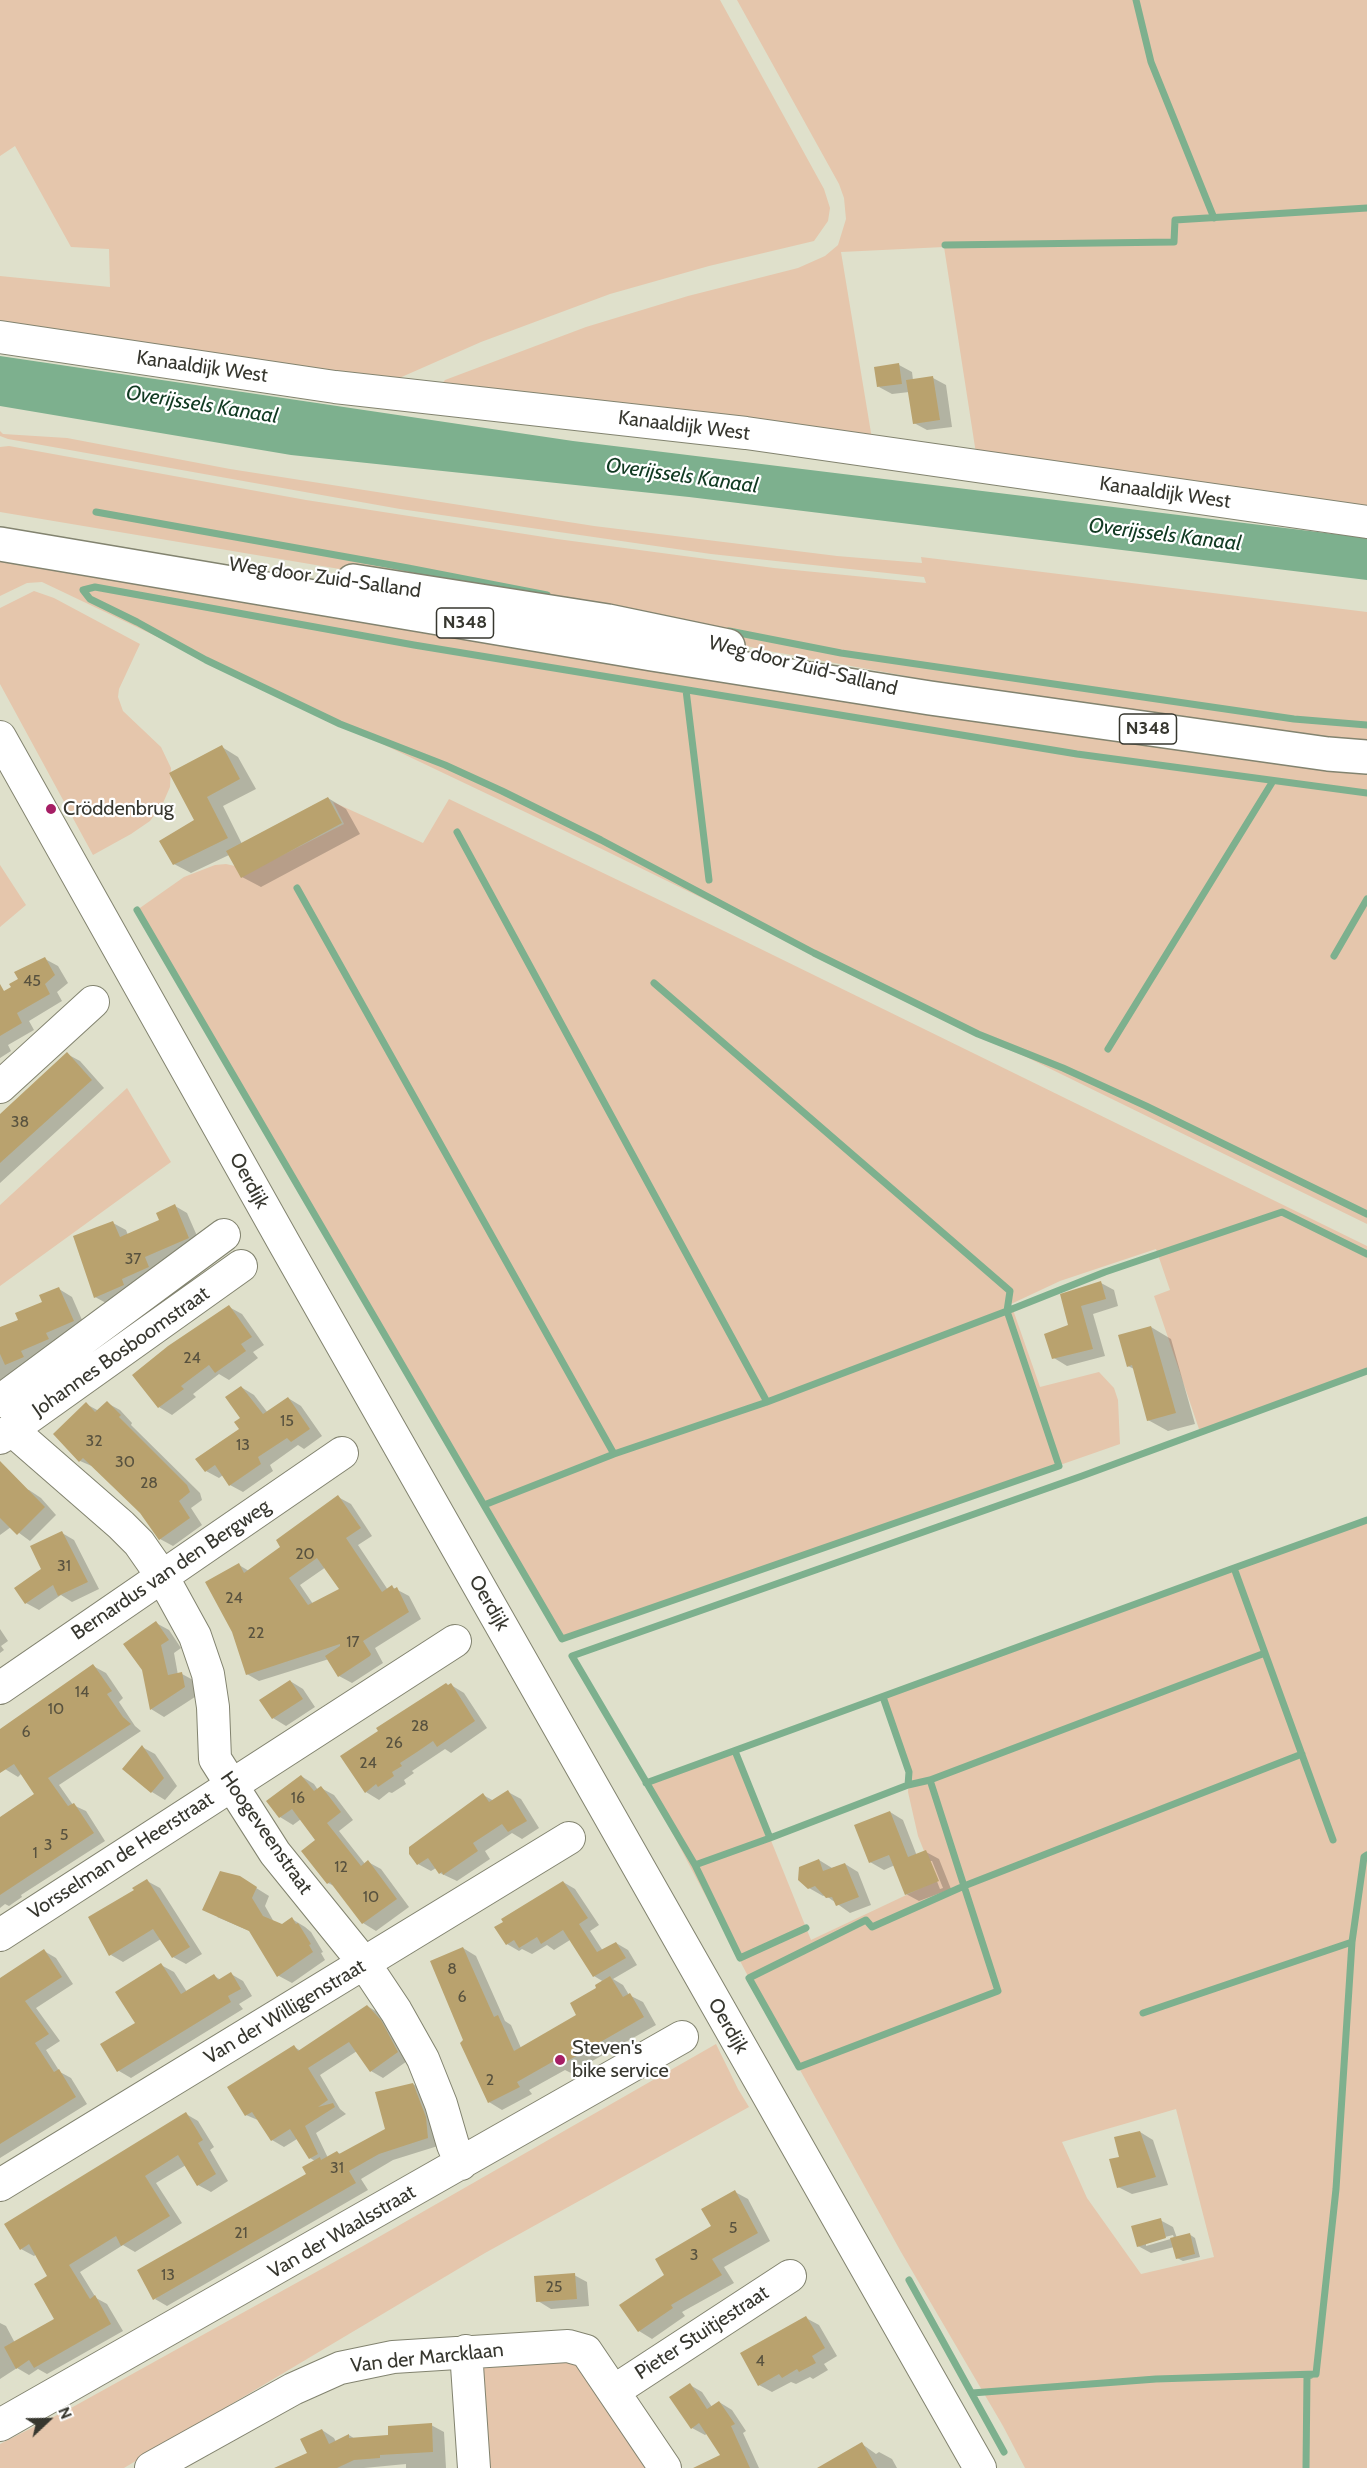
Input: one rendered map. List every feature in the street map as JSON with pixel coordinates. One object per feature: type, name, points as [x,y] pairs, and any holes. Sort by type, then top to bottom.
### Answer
[{"type":"main road","name":"Weg door Zuid-Salland","points":[[0,528],[608,621],[700,639],[930,698]]},
{"type":"main road","name":"Weg door Zuid-Salland","points":[[0,544],[652,654],[930,698],[1328,754],[1367,757]]},
{"type":"street","name":"Kanaaldijk West","points":[[0,337],[334,387],[746,433],[1367,522]]},
{"type":"street","name":"Oerdijk","points":[[0,737],[284,1243],[980,2468]]},
{"type":"street","points":[[0,1087],[93,1002]]},
{"type":"street","name":"Johannes Bosboomstraat","points":[[4,1422],[224,1235]]},
{"type":"street","name":"Johannes Bosboomstraat","points":[[4,1422],[242,1266]]},
{"type":"street","name":"Hoogeveenstraat","points":[[4,1422],[121,1525],[139,1543],[162,1576],[195,1636],[208,1674],[213,1707],[215,1760],[275,1853],[364,1963],[423,2059],[461,2164]]},
{"type":"street","name":"Bernardus van den Bergweg","points":[[0,1688],[342,1453]]},
{"type":"street","name":"Vorsselman de Heerstraat","points":[[0,1935],[455,1641]]},
{"type":"street","name":"Van der Willigenstraat","points":[[0,2185],[569,1838]]},
{"type":"street","name":"Van der Waalsstraat","points":[[0,2425],[682,2037]]},
{"type":"street","name":"Pieter Stuitjestraat","points":[[614,2391],[790,2276]]},
{"type":"street","name":"Van der Marcklaan","points":[[151,2468],[202,2454],[294,2389],[340,2368],[393,2357],[576,2346],[586,2351],[665,2468]]},
{"type":"street","points":[[466,2351],[474,2468]]},
{"type":"shaded area","points":[[0,0],[720,0],[824,189],[830,208],[828,221],[814,241],[709,266],[610,294],[481,342],[388,383],[0,329],[0,276],[110,287],[109,249],[71,247],[15,146],[0,156]]},
{"type":"shaded area","points":[[737,0],[1367,0],[1367,508],[977,460],[944,247],[841,252],[873,445],[441,385],[445,380],[586,327],[688,296],[798,268],[825,256],[838,245],[846,219],[844,198],[839,184]]},
{"type":"shaded area","points":[[0,431],[3,434],[67,438],[230,469],[594,526],[837,556],[922,563],[921,557],[1367,612],[1367,746],[1267,734],[944,683],[769,651],[578,609],[0,512],[0,447],[9,446],[306,500],[557,539],[774,568],[926,583],[924,577],[711,554],[400,509],[8,439],[0,436]]},
{"type":"shaded area","points":[[0,553],[1244,760],[1367,775],[1367,1224],[563,830],[42,582],[27,583],[0,596]]},
{"type":"shaded area","points":[[34,591],[54,598],[140,644],[119,689],[118,697],[123,711],[161,747],[171,768],[170,787],[163,803],[150,821],[93,855],[0,684],[0,608]]},
{"type":"shaded area","points":[[449,799],[1367,1246],[1367,1373],[1200,1432],[1154,1296],[1170,1290],[1156,1249],[1060,1281],[1011,1304],[1040,1387],[1099,1372],[1114,1388],[1118,1400],[1120,1444],[562,1639],[137,910],[184,877],[215,865],[226,864],[244,868],[261,866],[344,824],[333,802],[423,843]]},
{"type":"shaded area","points":[[0,865],[26,905],[0,927]]},
{"type":"shaded area","points":[[127,1088],[171,1162],[0,1286],[0,1205]]},
{"type":"shaded area","points":[[1367,1520],[1367,2468],[1025,2468],[1003,2426],[901,2252],[749,1978],[646,1783],[735,1751],[811,1940],[936,1881],[918,1836],[908,1792],[909,1772],[883,1697]],"holes":[[[1176,2109],[1214,2257],[1141,2274],[1087,2198],[1062,2142]]]},
{"type":"shaded area","points":[[716,2044],[749,2107],[485,2253],[124,2468],[0,2468],[0,2444],[71,2408],[363,2246]]},
{"type":"shaded area","points":[[572,2358],[652,2468],[486,2468],[482,2364]]},
{"type":"water","name":"Overijssels Kanaal","points":[[0,356],[573,441],[1367,538],[1367,580],[689,497],[291,455],[0,406]]},
{"type":"building","points":[[899,363],[902,384],[877,387],[874,367]]},
{"type":"building","points":[[933,376],[940,420],[913,424],[906,380]]},
{"type":"building","points":[[222,745],[240,779],[207,797],[228,838],[173,865],[159,841],[194,820],[169,773]]},
{"type":"building","points":[[328,797],[342,823],[241,878],[226,851]]},
{"type":"building","points":[[45,957],[55,975],[45,984],[50,994],[17,1013],[22,1023],[0,1036],[0,984],[4,991],[11,987],[9,984],[18,979],[14,972]]},
{"type":"building","points":[[67,1052],[92,1080],[0,1163],[0,1114]]},
{"type":"building","points":[[175,1204],[189,1238],[145,1257],[149,1267],[122,1279],[124,1285],[94,1298],[73,1236],[113,1221],[120,1237],[159,1220],[156,1213]]},
{"type":"building","points":[[1101,1281],[1106,1299],[1081,1306],[1093,1349],[1052,1359],[1044,1334],[1068,1325],[1060,1294]]},
{"type":"building","points":[[59,1287],[74,1321],[46,1333],[49,1339],[21,1351],[24,1357],[5,1365],[0,1354],[0,1327],[18,1320],[15,1313],[42,1302],[39,1295]]},
{"type":"building","points":[[229,1305],[252,1337],[241,1344],[246,1351],[215,1373],[209,1365],[181,1386],[184,1389],[158,1408],[132,1375],[168,1346]]},
{"type":"building","points":[[1151,1326],[1176,1413],[1147,1421],[1132,1365],[1127,1367],[1118,1335]]},
{"type":"building","points":[[241,1386],[263,1414],[288,1397],[310,1429],[291,1442],[287,1438],[258,1457],[261,1464],[229,1486],[215,1465],[205,1472],[195,1459],[239,1429],[234,1422],[240,1418],[225,1397]]},
{"type":"building","points":[[107,1401],[121,1415],[119,1417],[187,1485],[190,1492],[179,1501],[190,1518],[159,1540],[140,1513],[83,1458],[79,1462],[53,1434],[86,1402],[95,1412]]},
{"type":"building","points":[[0,1461],[45,1507],[17,1535],[0,1518]]},
{"type":"building","points":[[338,1495],[361,1528],[346,1538],[382,1592],[392,1585],[394,1589],[397,1587],[409,1612],[363,1641],[370,1656],[338,1677],[325,1656],[340,1644],[246,1675],[232,1632],[205,1582],[239,1563],[244,1573],[280,1547],[276,1540]],"holes":[[[317,1558],[339,1589],[308,1605],[289,1578]]]},
{"type":"building","points":[[62,1531],[88,1582],[58,1596],[53,1585],[25,1604],[14,1588],[41,1569],[30,1546]]},
{"type":"building","points":[[156,1621],[169,1640],[161,1645],[168,1675],[182,1672],[185,1687],[150,1710],[142,1670],[123,1644]]},
{"type":"building","points":[[93,1664],[112,1691],[107,1694],[123,1717],[131,1724],[48,1778],[68,1806],[74,1803],[94,1833],[0,1895],[0,1817],[34,1794],[14,1764],[0,1773],[0,1729]]},
{"type":"building","points":[[290,1680],[303,1699],[272,1719],[259,1700]]},
{"type":"building","points":[[446,1683],[448,1685],[451,1683],[475,1721],[437,1747],[433,1741],[400,1763],[402,1766],[392,1772],[394,1776],[378,1787],[376,1784],[365,1793],[340,1756],[378,1731],[376,1728]]},
{"type":"building","points":[[142,1745],[164,1778],[151,1793],[122,1769]]},
{"type":"building","points":[[301,1775],[314,1791],[321,1786],[341,1812],[327,1823],[361,1866],[368,1860],[397,1899],[362,1924],[330,1882],[327,1884],[301,1851],[315,1840],[292,1809],[279,1818],[266,1801]]},
{"type":"building","points":[[508,1790],[527,1821],[508,1832],[502,1824],[473,1843],[478,1851],[443,1875],[442,1872],[439,1874],[428,1858],[417,1865],[409,1854],[409,1847],[483,1793],[489,1802]]},
{"type":"building","points":[[890,1811],[908,1857],[926,1850],[939,1881],[905,1895],[889,1855],[869,1863],[854,1825]]},
{"type":"building","points":[[819,1859],[823,1871],[845,1863],[859,1897],[836,1906],[832,1897],[826,1898],[815,1886],[808,1889],[798,1880],[799,1867]]},
{"type":"building","points":[[220,1871],[240,1876],[257,1887],[252,1898],[263,1916],[282,1924],[292,1917],[311,1944],[309,1945],[313,1952],[277,1977],[249,1931],[202,1910]]},
{"type":"building","points":[[147,1879],[190,1947],[172,1958],[153,1929],[109,1956],[88,1917],[134,1890],[132,1888]]},
{"type":"building","points":[[563,1881],[588,1918],[579,1924],[597,1952],[616,1942],[626,1958],[593,1977],[563,1930],[541,1944],[537,1937],[519,1948],[514,1940],[506,1945],[494,1927],[503,1922],[501,1919]]},
{"type":"building","points":[[463,1947],[494,2017],[498,2015],[514,2051],[576,2015],[570,2003],[596,1988],[595,1985],[610,1976],[623,1997],[630,1993],[644,2017],[557,2067],[554,2061],[517,2082],[520,2087],[488,2103],[460,2043],[463,2040],[430,1961]]},
{"type":"building","points":[[44,1949],[62,1977],[25,2001],[49,2034],[35,2043],[54,2072],[59,2069],[76,2097],[0,2144],[0,1978]]},
{"type":"building","points":[[161,1963],[181,1994],[214,1974],[218,1980],[231,1972],[241,1989],[228,1996],[231,2002],[117,2072],[100,2044],[135,2023],[115,1992]]},
{"type":"building","points":[[367,2005],[381,2020],[398,2052],[370,2072],[349,2042],[308,2068],[328,2100],[318,2107],[333,2103],[335,2107],[305,2126],[318,2154],[309,2159],[290,2129],[271,2141],[252,2112],[245,2116],[227,2087],[294,2045],[298,2051]]},
{"type":"building","points":[[413,2083],[426,2117],[428,2138],[379,2154],[349,2171],[356,2183],[153,2300],[137,2270],[306,2174],[302,2167],[337,2151],[339,2154],[385,2129],[375,2092]]},
{"type":"building","points":[[186,2112],[203,2140],[198,2143],[216,2174],[197,2186],[178,2155],[145,2176],[170,2216],[121,2246],[116,2236],[69,2265],[90,2299],[95,2295],[111,2324],[34,2368],[29,2360],[16,2369],[4,2347],[54,2319],[34,2284],[47,2276],[29,2244],[20,2250],[4,2224]]},
{"type":"building","points":[[1140,2131],[1156,2177],[1117,2188],[1109,2159],[1119,2157],[1114,2137]]},
{"type":"building","points":[[735,2190],[758,2233],[712,2259],[722,2275],[671,2305],[673,2308],[638,2332],[619,2305],[664,2275],[655,2259],[711,2226],[701,2209]]},
{"type":"building","points":[[1161,2218],[1166,2238],[1137,2247],[1131,2226]]},
{"type":"building","points":[[1190,2233],[1195,2254],[1176,2259],[1170,2238]]},
{"type":"building","points":[[575,2273],[577,2299],[536,2302],[534,2276]]},
{"type":"building","points":[[806,2316],[825,2348],[812,2356],[816,2363],[799,2372],[797,2369],[782,2378],[779,2374],[758,2386],[740,2353]]},
{"type":"building","points":[[690,2383],[707,2409],[719,2401],[735,2424],[731,2426],[750,2468],[693,2468],[720,2455],[699,2423],[691,2429],[669,2397]]},
{"type":"building","points":[[432,2423],[433,2452],[380,2455],[380,2458],[354,2460],[337,2468],[274,2468],[307,2453],[300,2439],[322,2429],[329,2444],[349,2434],[349,2438],[388,2435],[388,2426]]},
{"type":"building","points":[[862,2442],[877,2468],[817,2468]]},
{"type":"waterway","points":[[1136,0],[1151,62],[1214,218]]},
{"type":"waterway","points":[[945,245],[1174,242],[1175,220],[1367,208]]},
{"type":"waterway","points":[[96,512],[547,595]]},
{"type":"waterway","points":[[1367,793],[1077,754],[414,645],[95,587],[83,590],[90,599],[206,660],[340,724],[445,765],[502,791],[601,840],[814,953],[978,1034],[1063,1068],[1146,1106],[1367,1214]]},
{"type":"waterway","points":[[729,631],[841,653],[1294,719],[1367,725]]},
{"type":"waterway","points":[[686,690],[709,880]]},
{"type":"waterway","points":[[1108,1049],[1273,781]]},
{"type":"waterway","points":[[457,832],[767,1402]]},
{"type":"waterway","points":[[297,888],[614,1454]]},
{"type":"waterway","points":[[1334,956],[1367,899]]},
{"type":"waterway","points":[[137,910],[562,1639],[1059,1466],[1007,1311],[1105,1272],[1282,1212],[1367,1254]]},
{"type":"waterway","points":[[484,1505],[614,1454],[767,1402],[1007,1311],[1010,1291],[654,983]]},
{"type":"waterway","points":[[806,1928],[740,1958],[695,1865],[572,1656],[1082,1476],[1367,1371]]},
{"type":"waterway","points":[[1234,1568],[1367,1520]]},
{"type":"waterway","points":[[646,1783],[1234,1568],[1333,1840]]},
{"type":"waterway","points":[[908,1785],[930,1780],[1265,1653]]},
{"type":"waterway","points":[[770,1838],[908,1785],[909,1772],[883,1697]]},
{"type":"waterway","points":[[695,1865],[770,1838],[735,1751]]},
{"type":"waterway","points":[[930,1780],[964,1886],[1302,1754]]},
{"type":"waterway","points":[[1352,1942],[1364,1857],[1367,1855]]},
{"type":"waterway","points":[[964,1886],[998,1991],[799,2067],[749,1978],[866,1920],[872,1927],[964,1886]]},
{"type":"waterway","points":[[972,2393],[1156,2379],[1316,2374],[1336,2189],[1352,1942],[1143,2013]]},
{"type":"waterway","points":[[909,2280],[1004,2452]]},
{"type":"waterway","points":[[1306,2468],[1307,2376],[1311,2375]]},
{"type":"place","name":"Cröddenbrug","points":[[51,809]]},
{"type":"place","name":"Steven's bike service","points":[[560,2060]]}]
